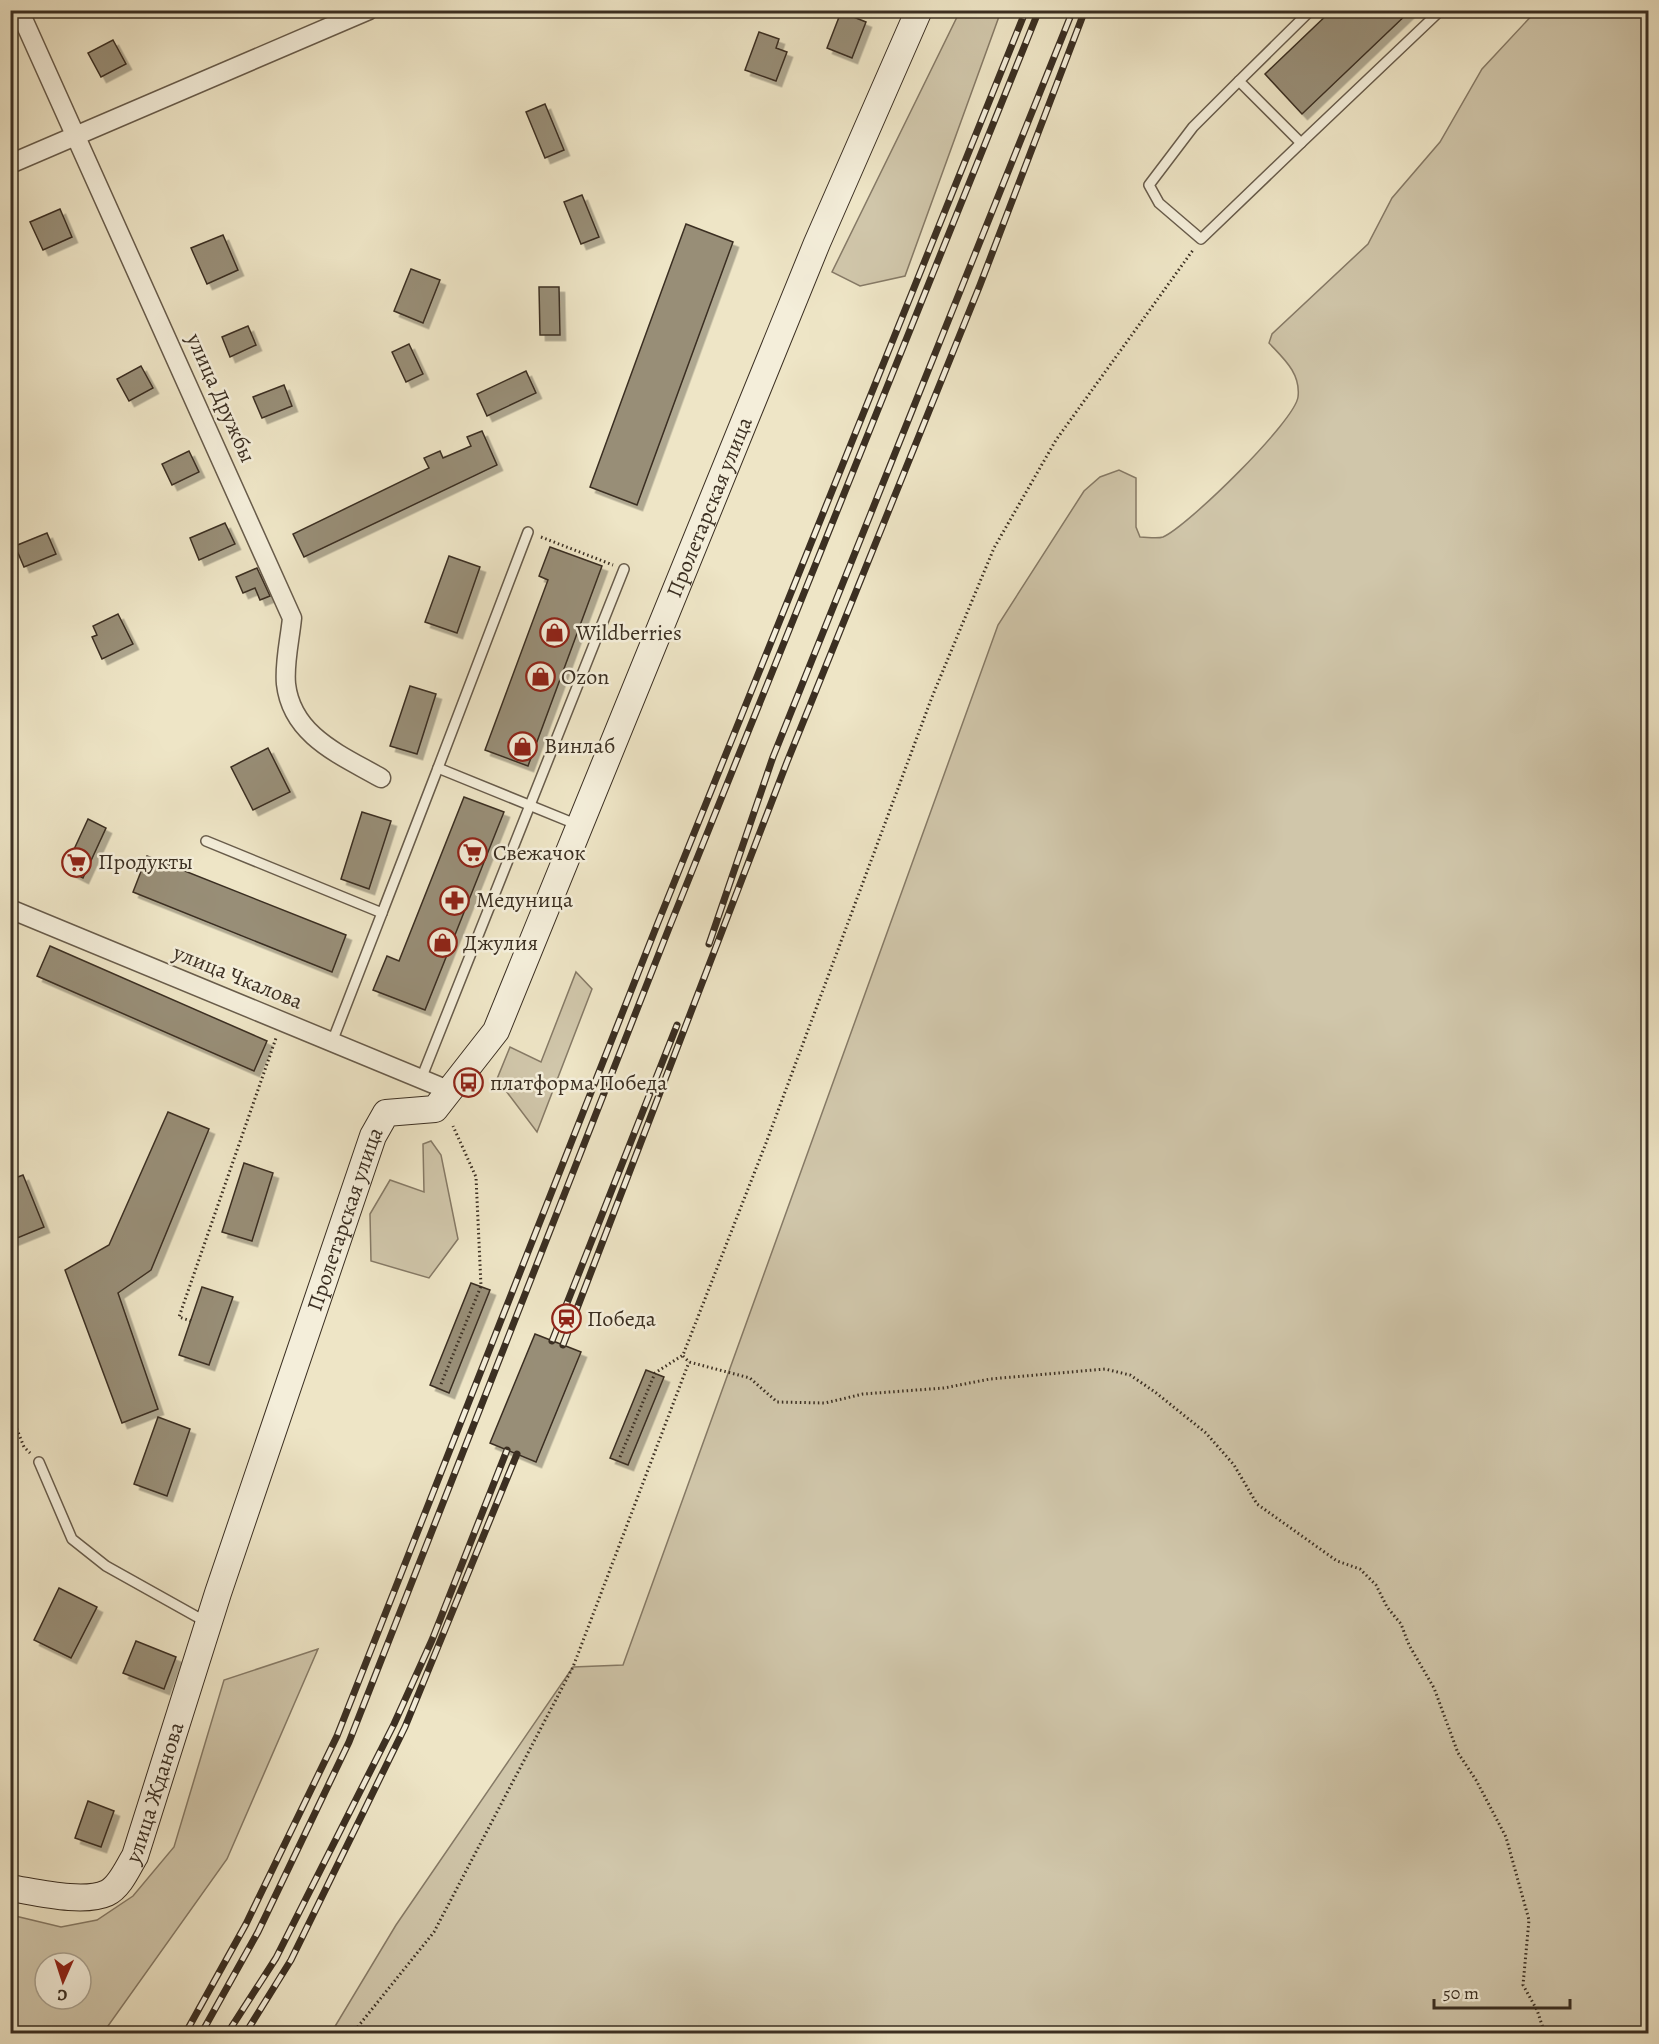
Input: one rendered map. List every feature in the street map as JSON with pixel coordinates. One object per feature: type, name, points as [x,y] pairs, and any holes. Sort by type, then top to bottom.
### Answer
[{"type":"main road","name":"Пролетарская улица","points":[[218,1593],[373,1136],[386,1113],[435,1109],[496,1031],[818,243],[920,10]]},
{"type":"main road","name":"улица Жданова","points":[[10,1888],[92,1897],[109,1892],[117,1883],[143,1837],[218,1593]]},
{"type":"street","name":"улица Дружбы","points":[[20,10],[292,618],[286,681],[289,701],[301,723],[327,748],[381,778]]},
{"type":"street","points":[[10,164],[369,10]]},
{"type":"street","name":"улица Чкалова","points":[[10,909],[448,1090]]},
{"type":"lane","points":[[1311,10],[1193,127],[1149,185],[1159,203],[1201,239],[1441,10]]},
{"type":"lane","points":[[1239,81],[1301,143]]},
{"type":"lane","points":[[332,1042],[528,532]]},
{"type":"lane","points":[[422,1079],[624,569]]},
{"type":"lane","points":[[438,768],[580,825]]},
{"type":"lane","points":[[206,841],[382,914]]},
{"type":"lane","points":[[39,1462],[72,1539],[105,1566],[208,1623]]},
{"type":"path","points":[[620,1457],[655,1373],[683,1355],[766,1143],[932,697],[994,548],[1056,440],[1201,239]]},
{"type":"path","points":[[528,532],[624,569]]},
{"type":"path","points":[[190,1320],[179,1317],[262,1071],[283,1021]]},
{"type":"path","points":[[441,1384],[481,1286],[476,1177],[453,1126]]},
{"type":"path","points":[[683,1355],[689,1362],[750,1378],[777,1401],[825,1402],[863,1394],[944,1388],[990,1379],[1105,1369],[1130,1375],[1206,1432],[1233,1465],[1257,1504],[1337,1561],[1360,1569],[1376,1585],[1387,1606],[1401,1624],[1409,1645],[1434,1688],[1458,1753],[1476,1780],[1506,1837],[1528,1920],[1523,1985],[1537,2010],[1545,2034]]},
{"type":"path","points":[[352,2034],[434,1932],[573,1667],[689,1362]]},
{"type":"path","points":[[10,1412],[24,1447],[39,1462]]},
{"type":"shaded area","points":[[960,11],[1001,11],[905,276],[860,286],[832,272]]},
{"type":"shaded area","points":[[1536,11],[1648,11],[1648,2033],[331,2033],[396,1925],[573,1667],[623,1665],[998,625],[1084,491],[1100,477],[1119,470],[1136,478],[1136,527],[1140,537],[1161,538],[1194,514],[1261,449],[1292,409],[1298,397],[1294,373],[1269,343],[1272,334],[1368,244],[1392,198],[1440,142],[1482,69]]},
{"type":"shaded area","points":[[576,972],[592,989],[537,1132],[497,1079],[510,1047],[541,1062]]},
{"type":"shaded area","points":[[431,1141],[441,1155],[458,1239],[429,1278],[371,1261],[370,1214],[390,1180],[424,1192],[423,1144]]},
{"type":"shaded area","points":[[318,1649],[227,1859],[103,2033],[11,2033],[11,1915],[61,1927],[97,1920],[133,1896],[174,1847],[224,1680]]},
{"type":"building","points":[[1332,10],[1411,10],[1302,114],[1265,74]]},
{"type":"building","points":[[841,12],[866,22],[852,58],[827,48]]},
{"type":"building","points":[[759,32],[779,39],[776,48],[787,52],[776,81],[745,70]]},
{"type":"building","points":[[113,40],[126,64],[101,77],[88,53]]},
{"type":"building","points":[[545,104],[564,150],[545,158],[526,112]]},
{"type":"building","points":[[582,195],[599,237],[581,244],[564,202]]},
{"type":"building","points":[[60,209],[72,237],[43,250],[30,222]]},
{"type":"building","points":[[686,224],[733,242],[637,505],[590,487]]},
{"type":"building","points":[[223,235],[238,270],[207,284],[191,248]]},
{"type":"building","points":[[411,269],[440,280],[423,323],[394,311]]},
{"type":"building","points":[[539,287],[559,287],[560,335],[540,335]]},
{"type":"building","points":[[248,326],[256,345],[230,357],[222,337]]},
{"type":"building","points":[[409,344],[423,374],[406,382],[392,352]]},
{"type":"building","points":[[141,366],[153,388],[129,401],[117,379]]},
{"type":"building","points":[[526,371],[536,393],[487,416],[477,394]]},
{"type":"building","points":[[284,385],[292,406],[262,418],[253,397]]},
{"type":"building","points":[[482,431],[497,465],[304,557],[293,534],[429,468],[424,458],[440,451],[443,458],[471,446],[467,437]]},
{"type":"building","points":[[189,451],[199,472],[172,485],[162,464]]},
{"type":"building","points":[[225,523],[235,544],[199,560],[190,538]]},
{"type":"building","points":[[47,533],[56,554],[24,567],[15,546]]},
{"type":"building","points":[[550,547],[602,566],[528,766],[485,750],[548,580],[539,576]]},
{"type":"building","points":[[449,556],[480,567],[457,633],[425,622]]},
{"type":"building","points":[[257,568],[270,596],[260,600],[255,588],[243,593],[236,577]]},
{"type":"building","points":[[118,614],[133,644],[102,659],[92,637],[97,635],[93,626]]},
{"type":"building","points":[[410,686],[436,694],[417,754],[390,746]]},
{"type":"building","points":[[268,748],[290,792],[253,810],[231,767]]},
{"type":"building","points":[[464,797],[504,812],[425,1010],[373,990],[387,956],[399,961]]},
{"type":"building","points":[[362,812],[391,821],[369,889],[341,879]]},
{"type":"building","points":[[88,819],[106,828],[83,878],[65,869]]},
{"type":"building","points":[[147,856],[346,935],[332,972],[133,892]]},
{"type":"building","points":[[50,946],[267,1041],[254,1071],[37,976]]},
{"type":"building","points":[[168,1112],[209,1129],[151,1270],[118,1293],[158,1409],[122,1423],[65,1270],[109,1245]]},
{"type":"building","points":[[244,1163],[273,1173],[252,1241],[222,1232]]},
{"type":"building","points":[[23,1175],[44,1227],[10,1241],[10,1180]]},
{"type":"building","points":[[471,1283],[490,1290],[449,1393],[430,1385]]},
{"type":"building","points":[[202,1287],[233,1297],[209,1365],[179,1355]]},
{"type":"building","points":[[535,1334],[581,1352],[536,1462],[490,1443]]},
{"type":"building","points":[[646,1370],[664,1377],[628,1465],[610,1458]]},
{"type":"building","points":[[158,1417],[190,1429],[167,1496],[134,1484]]},
{"type":"building","points":[[59,1588],[97,1607],[71,1658],[34,1640]]},
{"type":"building","points":[[136,1641],[176,1657],[164,1689],[123,1673]]},
{"type":"building","points":[[88,1801],[114,1811],[101,1847],[75,1838]]},
{"type":"railway","points":[[185,2034],[246,1924],[337,1736],[657,925],[1026,10]]},
{"type":"railway","points":[[201,2034],[258,1932],[349,1742],[669,928],[1039,10]]},
{"type":"railway","points":[[709,944],[773,757],[1073,10]]},
{"type":"railway","points":[[563,1345],[787,762],[980,285],[1085,10]]},
{"type":"railway","points":[[552,1341],[677,1025]]},
{"type":"railway","points":[[227,2034],[276,1958],[394,1724],[432,1640],[507,1450]]},
{"type":"railway","points":[[245,2034],[291,1960],[405,1727],[517,1454]]},
{"type":"place","name":"Wildberries","points":[[555,633]]},
{"type":"place","name":"Ozon","points":[[540,677]]},
{"type":"place","name":"Винлаб","points":[[523,746]]},
{"type":"place","name":"Свежачок","points":[[472,853]]},
{"type":"place","name":"Продукты","points":[[77,862]]},
{"type":"place","name":"Медуница","points":[[455,900]]},
{"type":"place","name":"Джулия","points":[[442,943]]},
{"type":"place","name":"платформа Победа","points":[[469,1083]]},
{"type":"place","name":"Победа","points":[[566,1319]]}]
